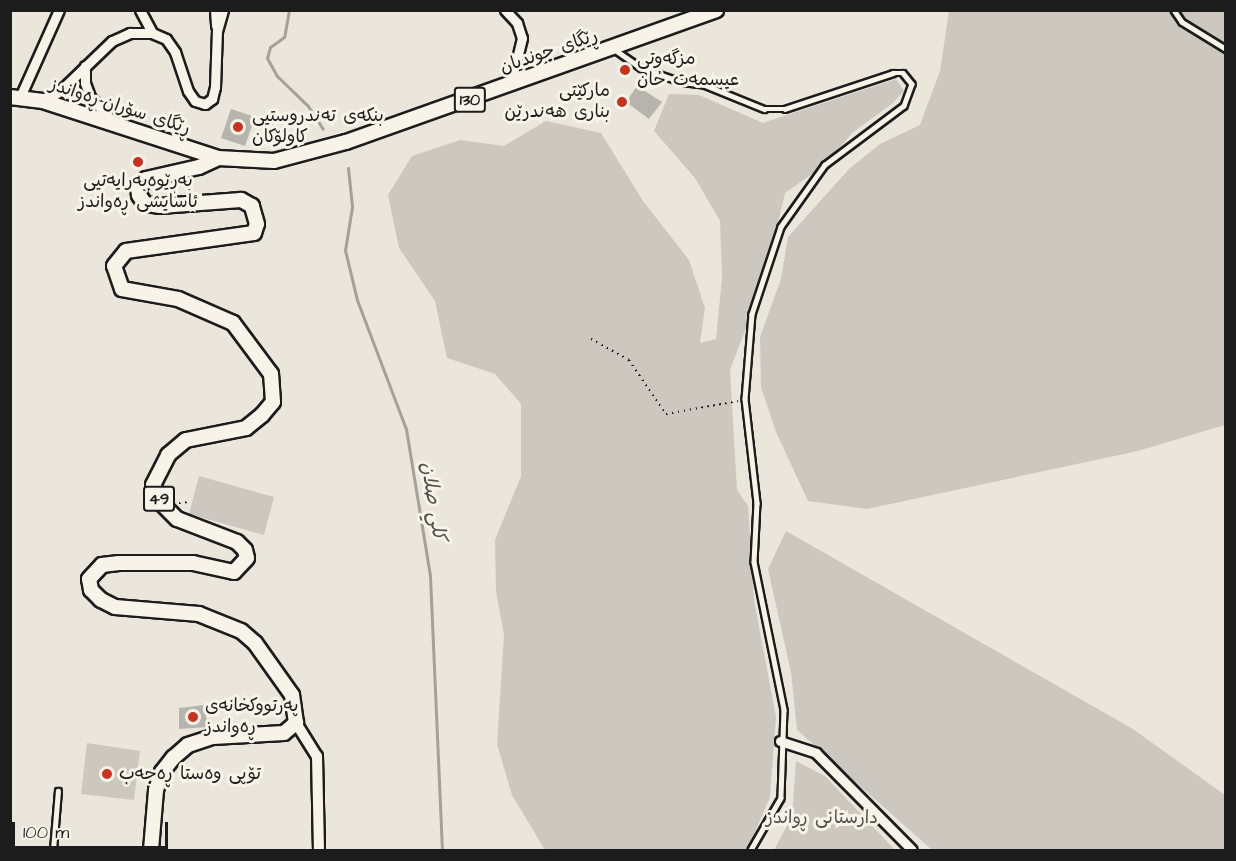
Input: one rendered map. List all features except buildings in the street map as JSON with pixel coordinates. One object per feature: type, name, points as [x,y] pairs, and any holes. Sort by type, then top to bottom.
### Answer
[{"type":"main road","name":"ڕێگای جوندیان","points":[[218,158],[258,162],[305,155],[614,49],[702,13],[716,10]]},
{"type":"main road","name":"ڕێگای سۆران-ڕەواندز","points":[[15,97],[43,101],[119,128],[218,158]]},
{"type":"main road","name":"49","points":[[218,158],[199,167],[146,179],[138,188],[139,195],[145,204],[160,206],[242,200],[252,206],[256,217],[254,232],[126,251],[114,266],[122,289],[178,299],[233,323],[271,374],[273,402],[262,415],[246,428],[186,440],[168,455],[153,485],[162,504],[177,519],[237,542],[245,550],[247,558],[234,572],[193,563],[102,565],[89,579],[96,596],[115,607],[199,614],[241,631],[262,652],[292,695],[297,723]]},
{"type":"main road","points":[[151,850],[156,790],[162,772],[173,758],[188,745],[213,737],[284,733],[297,723]]},
{"type":"street","points":[[15,97],[59,10]]},
{"type":"street","points":[[140,10],[152,33]]},
{"type":"street","points":[[43,101],[60,91],[112,40],[130,33],[152,33],[166,39],[175,52],[195,101],[205,104],[212,99],[215,87],[217,32],[215,10]]},
{"type":"street","points":[[217,32],[223,10]]},
{"type":"street","points":[[505,10],[517,23],[522,38],[511,83]]},
{"type":"street","points":[[86,66],[85,83],[90,97],[119,128]]},
{"type":"street","points":[[297,723],[317,756],[319,850]]},
{"type":"street","points":[[780,741],[816,753],[912,850]]},
{"type":"lane","points":[[1174,10],[1182,22],[1226,49]]},
{"type":"lane","points":[[614,49],[641,68],[682,82],[705,85],[764,108],[785,109],[893,73],[903,73],[912,84],[904,106],[837,152],[825,165],[781,227],[752,314],[745,399],[757,503],[754,562],[784,710],[780,741],[781,798],[751,850]]},
{"type":"lane","points":[[52,850],[58,791]]},
{"type":"path","points":[[591,339],[629,360],[666,414],[745,399]]},
{"type":"green space","points":[[949,11],[1225,11],[1225,425],[1138,451],[867,509],[808,501],[776,432],[761,387],[760,337],[781,279],[788,237],[849,169],[880,144],[920,125],[940,71]]},
{"type":"green space","points":[[896,79],[904,91],[893,103],[852,133],[825,165],[785,193],[765,278],[730,370],[737,490],[748,506],[754,600],[776,717],[770,797],[751,841],[746,850],[545,850],[512,795],[497,744],[504,635],[496,591],[495,540],[521,476],[521,404],[495,374],[447,358],[435,301],[399,248],[388,195],[412,156],[460,140],[504,146],[546,121],[601,133],[643,201],[689,260],[705,308],[700,343],[716,339],[722,278],[720,221],[695,178],[654,131],[669,94],[699,95],[763,123]]},
{"type":"green space","points":[[199,476],[274,497],[264,535],[189,514]]},
{"type":"green space","points":[[786,531],[1133,729],[1225,795],[1225,850],[932,850],[797,730],[791,672],[768,569]]},
{"type":"green space","points":[[87,743],[140,751],[134,800],[81,794]]},
{"type":"green space","name":"دارستانی ڕواندز","points":[[796,761],[825,776],[895,850],[774,850],[792,816]]},
{"type":"waterway","name":"كلي صلان","points":[[289,10],[284,37],[270,47],[267,58],[277,76],[308,106],[323,129]]},
{"type":"waterway","name":"كلي صلان","points":[[348,168],[352,207],[345,250],[357,300],[406,429],[430,576],[442,850]]},
{"type":"place","name":"مزگەوتی عیسمەت خان","points":[[625,70]]},
{"type":"place","name":"مارکێتی بناری هەندرێن","points":[[622,102]]},
{"type":"place","name":"بنکەی تەندروستیی کاولۆکان","points":[[238,127]]},
{"type":"place","name":"بەڕێوەبەرایەتیی ئاسایشی ڕەواندز","points":[[138,162]]},
{"type":"place","name":"پەرتووکخانەی ڕەواندز","points":[[193,717]]},
{"type":"place","name":"تۆپی وەستا ڕەجەب","points":[[107,774]]}]
